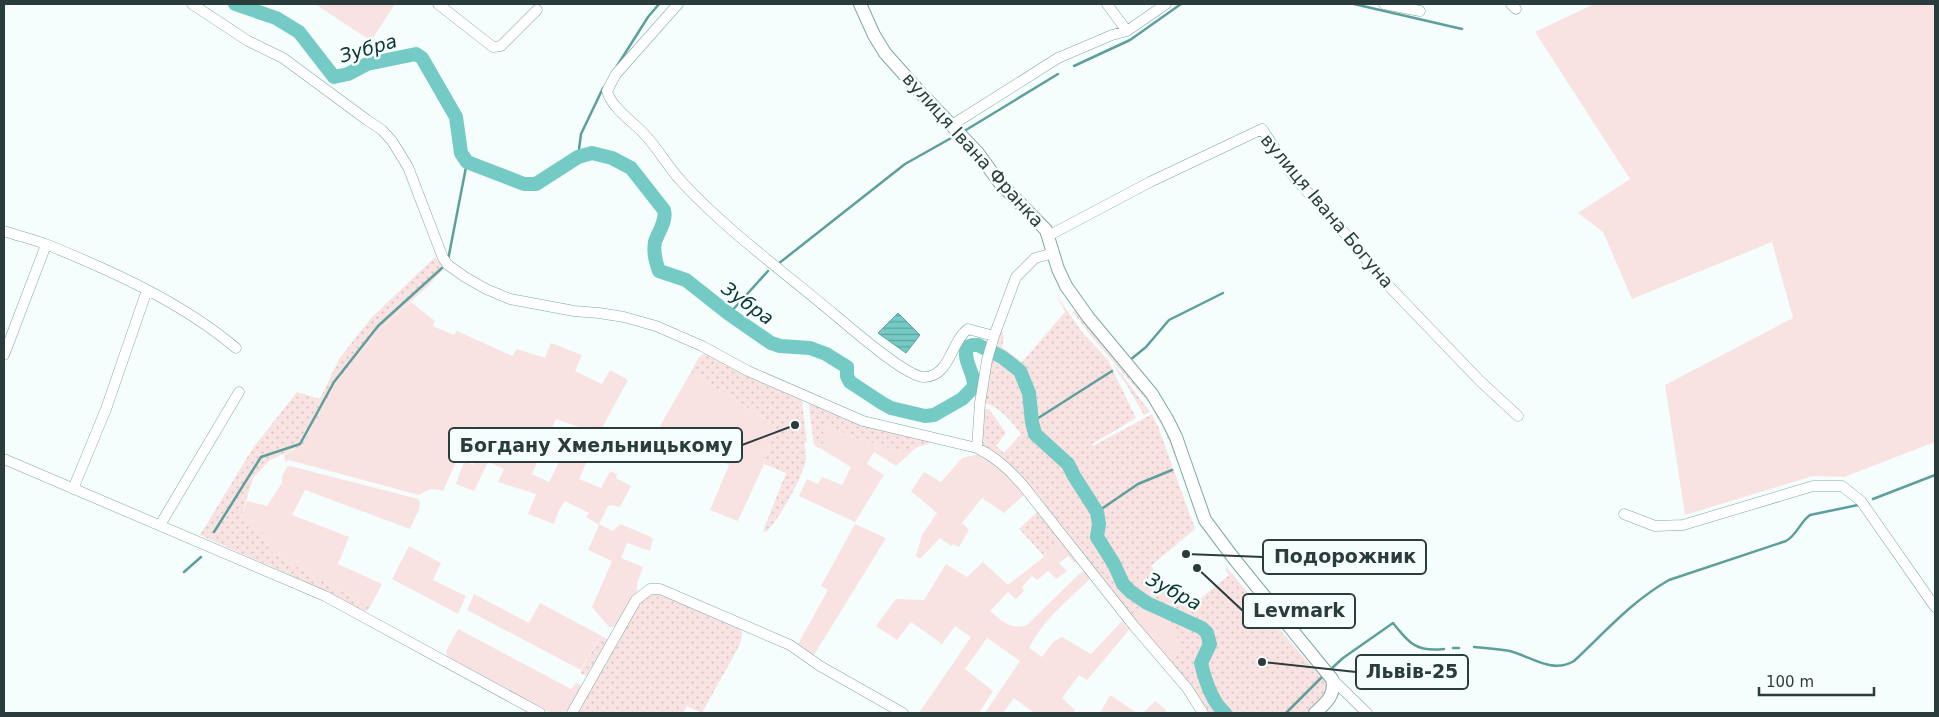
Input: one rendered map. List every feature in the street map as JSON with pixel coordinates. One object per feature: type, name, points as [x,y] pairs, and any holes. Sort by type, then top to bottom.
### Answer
[{"type":"main road","name":"вулиця Івана Франка","points":[[860,4],[874,35],[885,53],[978,152],[999,182],[1038,221],[1048,236],[1062,279],[1078,305],[1152,394],[1164,413],[1176,437],[1200,509],[1208,526],[1332,679]]},
{"type":"main road","points":[[1315,713],[1333,694],[1334,685],[1332,679]]},
{"type":"street","points":[[192,4],[248,41],[283,58],[382,130],[392,141],[408,167],[443,258],[448,265],[486,289],[510,299],[538,305],[624,317],[656,326],[702,346],[748,371],[863,421],[977,448],[992,456],[1021,482],[1134,626],[1187,688],[1203,713]]},
{"type":"street","points":[[438,4],[493,47],[501,46],[537,10]]},
{"type":"street","points":[[678,4],[616,74],[609,86],[608,94],[612,102],[648,137],[675,175],[700,201],[778,269],[871,345],[911,372],[921,377],[934,375],[948,360],[958,338],[968,329],[992,340]]},
{"type":"street","points":[[1107,4],[1127,31]]},
{"type":"street","points":[[952,126],[1058,58],[1112,35],[1127,31],[1166,4]]},
{"type":"street","points":[[1384,4],[1420,11]]},
{"type":"street","name":"вулиця Івана Богуна","points":[[1048,236],[1150,182],[1262,130],[1294,177],[1338,224],[1385,282],[1480,381],[1518,416]]},
{"type":"street","points":[[4,231],[46,244],[147,290],[187,312],[236,348]]},
{"type":"street","points":[[4,355],[46,244]]},
{"type":"street","points":[[977,448],[980,403],[987,360],[992,340],[1016,277],[1035,258],[1054,253]]},
{"type":"street","points":[[73,489],[106,409],[147,290]]},
{"type":"street","points":[[160,525],[239,392]]},
{"type":"street","points":[[4,459],[325,596],[540,713]]},
{"type":"street","points":[[1624,514],[1654,526],[1683,525],[1813,486],[1842,486],[1861,501],[1935,607]]},
{"type":"street","points":[[572,713],[636,600],[650,589],[660,589],[790,645],[820,666],[903,713]]},
{"type":"street","name":"вулиця Івана Франка","points":[[1332,679],[1367,713]]},
{"type":"shaded area","points":[[315,4],[395,4],[371,41]]},
{"type":"shaded area","points":[[1594,4],[1935,4],[1935,442],[1844,477],[1813,476],[1685,515],[1665,385],[1793,318],[1772,242],[1632,299],[1603,232],[1578,213],[1630,179],[1535,32]]},
{"type":"shaded area","points":[[435,257],[444,268],[429,285],[378,331],[336,383],[304,445],[270,460],[253,478],[241,518],[265,534],[269,551],[370,607],[367,611],[200,535],[253,448],[297,392],[320,399],[339,359],[371,318]]},
{"type":"shaded area","points":[[1057,296],[1082,332],[1108,360],[1136,418],[1092,444],[1093,446],[1152,414],[1195,529],[1151,566],[1184,605],[1194,596],[1199,600],[1229,575],[1225,570],[1227,568],[1313,668],[1326,679],[1328,684],[1325,694],[1308,713],[1207,713],[1028,483],[984,447],[981,441],[984,409],[989,409],[1006,433],[996,446],[1004,453],[1021,434],[1001,412],[985,403],[992,349],[1001,330],[1004,337],[1002,347],[1022,362],[1065,312]]},
{"type":"shaded area","points":[[411,302],[435,321],[433,326],[454,335],[457,331],[512,356],[517,349],[545,358],[551,343],[582,355],[575,371],[602,384],[610,370],[628,380],[602,428],[579,427],[556,419],[532,474],[549,482],[575,431],[599,434],[579,479],[601,488],[610,471],[617,474],[616,478],[631,486],[620,507],[608,506],[599,524],[613,531],[620,524],[653,539],[650,551],[627,543],[621,558],[643,567],[637,584],[637,591],[615,627],[609,627],[592,607],[612,561],[588,550],[599,525],[586,517],[589,513],[565,501],[559,510],[554,524],[528,514],[536,494],[498,482],[504,469],[488,462],[474,491],[456,484],[464,461],[473,465],[489,433],[472,426],[443,491],[425,491],[419,495],[289,460],[285,462],[284,455],[304,445],[336,383],[378,331]]},
{"type":"shaded area","points":[[1077,310],[1151,400],[1182,463],[1178,465],[1164,429],[1148,402],[1092,337],[1073,312]]},
{"type":"shaded area","points":[[705,353],[802,401],[807,443],[804,442],[806,458],[801,475],[790,497],[766,532],[763,531],[786,473],[764,464],[776,426],[691,372],[699,357]]},
{"type":"shaded area","points":[[1112,364],[1120,372],[1150,412],[1144,415]]},
{"type":"shaded area","points":[[691,372],[776,426],[764,464],[738,521],[710,510],[729,465],[694,451],[695,444],[660,426]]},
{"type":"shaded area","points":[[810,403],[929,440],[929,444],[917,447],[909,454],[855,438],[823,424],[823,450],[814,445]]},
{"type":"shaded area","points":[[823,424],[855,438],[909,454],[896,466],[874,452],[867,464],[884,475],[855,522],[799,496],[807,479],[818,484],[822,477],[842,485],[851,467],[823,450]]},
{"type":"shaded area","points":[[979,454],[998,466],[1025,494],[1004,513],[982,498],[962,523],[969,530],[959,547],[953,544],[951,546],[940,538],[920,559],[916,556],[922,535],[937,513],[911,491],[924,472],[941,482],[962,458]]},
{"type":"shaded area","points":[[290,466],[418,499],[420,502],[410,529],[305,490],[292,515],[349,537],[338,564],[382,584],[370,607],[269,551],[265,534],[241,519],[247,501],[267,506],[282,483],[282,476],[287,467]]},
{"type":"shaded area","points":[[1038,511],[1064,541],[1045,557],[1019,529]]},
{"type":"shaded area","points":[[855,524],[886,538],[814,655],[798,644],[828,590],[821,586]]},
{"type":"shaded area","points":[[1064,541],[1078,560],[1075,563],[1068,556],[1059,563],[1067,571],[1056,579],[1048,571],[1037,580],[1032,576],[1022,587],[1024,591],[1016,599],[1008,592],[990,611],[1011,626],[1027,625],[1080,573],[1085,571],[1091,578],[1049,619],[1029,648],[1042,657],[1053,642],[1062,637],[1091,654],[1122,621],[1129,630],[1087,680],[1079,675],[1062,698],[1075,710],[1074,713],[1034,713],[1014,698],[1003,713],[985,713],[1020,661],[987,638],[965,669],[993,691],[979,713],[919,713],[971,637],[955,626],[942,644],[911,622],[897,640],[876,626],[896,599],[924,600],[946,564],[967,577],[983,562],[1008,585]]},
{"type":"shaded area","points":[[409,546],[441,563],[433,580],[466,596],[458,614],[392,579]]},
{"type":"shaded area","points":[[651,593],[659,593],[740,627],[742,635],[738,648],[702,713],[687,706],[683,713],[576,713],[636,606]]},
{"type":"shaded area","points":[[474,594],[529,623],[540,603],[600,635],[581,670],[467,610]]},
{"type":"shaded area","points":[[1141,610],[1158,613],[1185,647],[1169,661],[1130,615]]},
{"type":"shaded area","points":[[458,629],[571,689],[576,683],[580,684],[582,688],[571,707],[564,713],[549,712],[447,657],[446,651]]},
{"type":"shaded area","points":[[600,635],[608,640],[586,676],[580,673]]},
{"type":"shaded area","points":[[1110,695],[1137,713],[1100,713]]},
{"type":"shaded area","points":[[1155,701],[1166,710],[1165,713],[1143,713]]},
{"type":"water","points":[[898,313],[920,335],[906,353],[878,333]]},
{"type":"waterway","name":"Зубра","points":[[235,4],[276,18],[299,32],[334,77],[348,74],[367,64],[416,54],[422,58],[456,117],[461,153],[467,162],[524,184],[536,184],[578,157],[592,153],[612,158],[631,168],[664,210],[663,222],[654,246],[659,271],[686,280],[729,314],[771,343],[780,346],[810,348],[826,354],[847,367],[847,376],[850,382],[891,408],[925,416],[934,415],[962,399],[974,387],[973,377],[966,357],[967,347],[978,345],[1002,357],[1020,371],[1029,393],[1035,434],[1068,464],[1097,512],[1099,524],[1097,537],[1114,564],[1123,584],[1147,603],[1202,628],[1207,633],[1210,644],[1201,663],[1213,697],[1225,713]]},
{"type":"waterway","points":[[617,66],[648,17],[659,4]]},
{"type":"waterway","points":[[1074,66],[1130,40],[1181,4]]},
{"type":"waterway","points":[[1354,4],[1462,29]]},
{"type":"waterway","points":[[966,130],[1058,74]]},
{"type":"waterway","points":[[578,157],[581,134],[603,88]]},
{"type":"waterway","points":[[778,264],[905,164],[953,137]]},
{"type":"waterway","points":[[448,260],[467,162]]},
{"type":"waterway","points":[[214,532],[261,457],[300,444],[334,382],[378,326],[442,268]]},
{"type":"waterway","points":[[729,314],[768,271]]},
{"type":"waterway","points":[[1130,360],[1146,347],[1169,320],[1223,293]]},
{"type":"waterway","points":[[1032,422],[1112,371]]},
{"type":"waterway","points":[[1097,512],[1138,484],[1172,470]]},
{"type":"waterway","points":[[1873,499],[1935,475]]},
{"type":"waterway","points":[[1474,647],[1510,651],[1550,665],[1566,665],[1574,661],[1643,597],[1669,580],[1786,541],[1810,515],[1858,505]]},
{"type":"waterway","points":[[184,572],[201,557]]},
{"type":"waterway","points":[[1331,669],[1343,658],[1393,623],[1414,645],[1434,650],[1444,649]]},
{"type":"waterway","points":[[1453,648],[1459,648]]},
{"type":"waterway","points":[[1286,713],[1322,677]]},
{"type":"place","name":"Богдану Хмельницькому","points":[[795,425]]},
{"type":"place","name":"Подорожник","points":[[1186,554]]},
{"type":"place","name":"Levmark","points":[[1197,568]]},
{"type":"place","name":"Львів-25","points":[[1262,662]]}]
